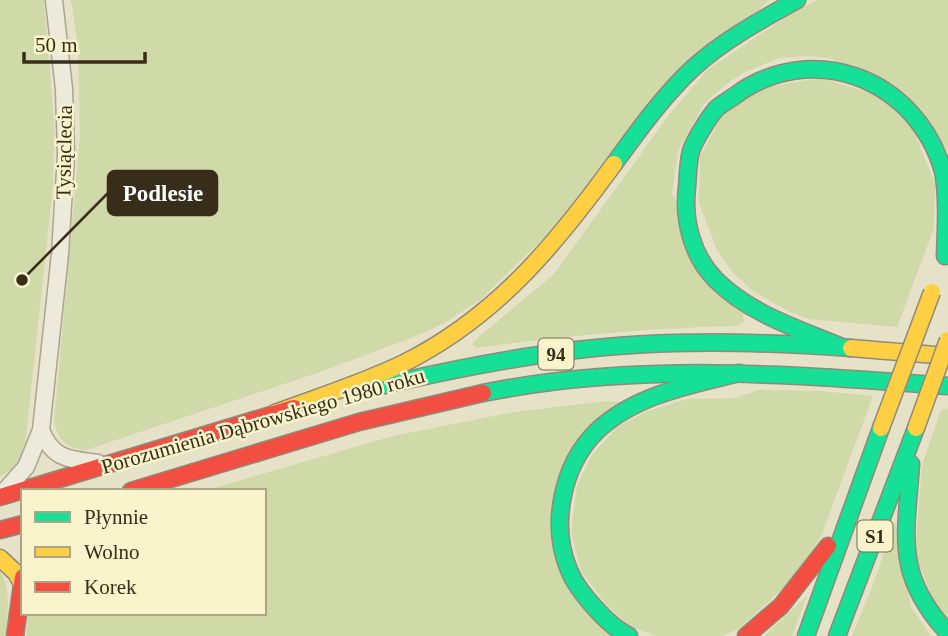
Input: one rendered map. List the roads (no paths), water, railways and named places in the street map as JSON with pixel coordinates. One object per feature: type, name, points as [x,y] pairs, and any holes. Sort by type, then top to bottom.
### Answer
[{"type":"main road","points":[[275,413],[403,363],[486,309],[545,256],[654,111],[682,79],[731,40],[797,0]]},
{"type":"main road","points":[[842,347],[748,306],[730,293],[705,267],[690,234],[686,217],[685,177],[693,146],[716,110],[730,96],[763,77],[786,70],[810,68],[825,68],[859,76],[892,94],[919,122],[937,151],[944,175],[946,200],[941,269]]},
{"type":"main road","name":"S1","points":[[806,636],[941,269]]},
{"type":"main road","name":"S1","points":[[837,636],[948,340]]},
{"type":"main road","name":"Porozumienia Dąbrowskiego 1980 roku","points":[[23,489],[275,413],[355,392],[464,367],[546,355],[634,345],[718,342],[842,347],[948,356]]},
{"type":"main road","points":[[629,636],[605,620],[590,603],[575,583],[565,560],[560,534],[561,512],[570,473],[583,448],[597,431],[637,405],[668,391],[739,373]]},
{"type":"main road","name":"Porozumienia Dąbrowskiego 1980 roku","points":[[137,489],[354,422],[501,390],[651,374],[739,373],[948,386]]},
{"type":"main road","points":[[914,432],[906,537],[908,569],[915,592],[930,615],[948,634]]},
{"type":"main road","name":"Porozumienia Dąbrowskiego 1980 roku","points":[[0,496],[21,490]]},
{"type":"main road","points":[[746,636],[770,617],[800,586],[850,515]]},
{"type":"main road","points":[[0,530],[21,525]]},
{"type":"main road","points":[[0,558],[21,579]]},
{"type":"main road","points":[[15,636],[21,588]]},
{"type":"street","name":"Tysiąclecia","points":[[0,496],[26,467],[41,430],[60,254],[66,155],[64,89],[54,0]]},
{"type":"street","points":[[41,430],[52,450],[61,456],[107,464]]},
{"type":"place","name":"Podlesie","points":[[22,280]]}]
